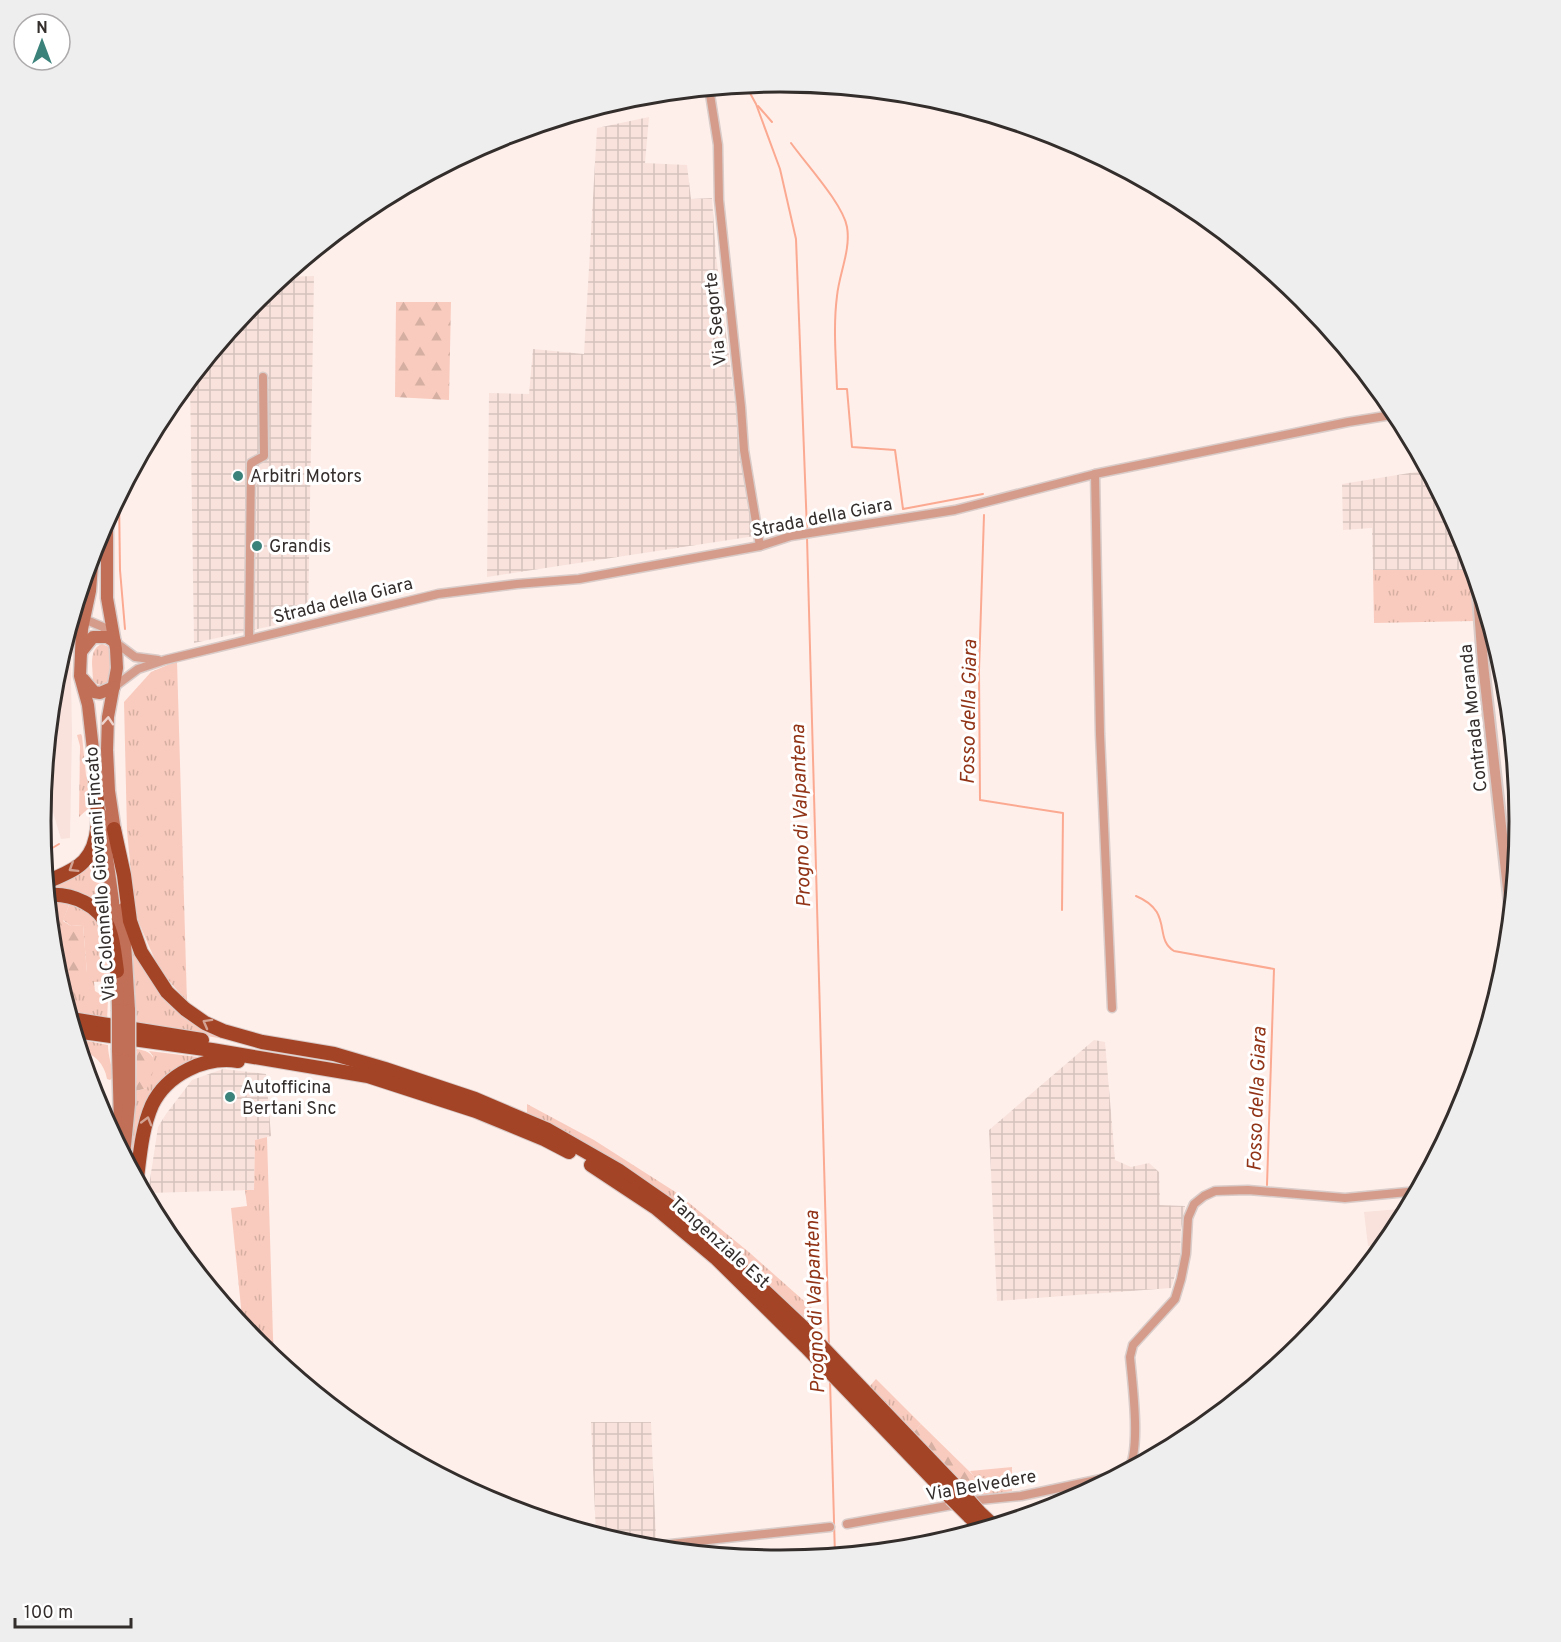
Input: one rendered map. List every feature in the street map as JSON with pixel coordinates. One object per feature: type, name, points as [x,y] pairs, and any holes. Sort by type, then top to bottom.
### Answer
[{"type":"highway","points":[[54,878],[84,861],[93,846],[98,817],[95,777]]},
{"type":"highway","points":[[114,829],[124,875],[130,921],[141,952],[167,992],[185,1008],[205,1023],[223,1031],[262,1042],[334,1054],[385,1069]]},
{"type":"highway","points":[[55,895],[68,896],[83,901],[96,910],[108,927],[117,971]]},
{"type":"highway","points":[[79,1020],[385,1069]]},
{"type":"highway","points":[[83,1032],[212,1050],[368,1076]]},
{"type":"highway","points":[[138,1166],[146,1122],[153,1104],[176,1077],[192,1068],[229,1060],[368,1076]]},
{"type":"highway","name":"Tangenziale Est","points":[[385,1069],[475,1099],[548,1130],[618,1170],[687,1218],[806,1330],[868,1395],[957,1496]]},
{"type":"highway","name":"Tangenziale Est","points":[[368,1076],[476,1111],[544,1139],[586,1161],[656,1208],[717,1259],[869,1411],[974,1513],[986,1521]]},
{"type":"highway","name":"Tangenziale Est","points":[[974,1513],[980,1523]]},
{"type":"main road","name":"Via Colonnello Giovanni Fincato","points":[[107,542],[107,598],[117,668],[108,717],[107,750],[109,791],[124,918],[124,1050],[129,1104],[125,1142]]},
{"type":"main road","name":"Via Colonnello Giovanni Fincato","points":[[85,602],[90,586]]},
{"type":"main road","name":"Via Colonnello Giovanni Fincato","points":[[78,624],[80,676],[88,705],[95,777],[113,901],[117,971],[123,1010]]},
{"type":"main road","points":[[81,652],[93,638],[107,637],[115,642]]},
{"type":"main road","points":[[80,676],[88,688],[94,692],[100,693],[114,687]]},
{"type":"main road","name":"Via Colonnello Giovanni Fincato","points":[[120,1130],[124,1050]]},
{"type":"street","name":"Via Segorte","points":[[710,95],[718,145],[719,200],[744,450],[760,546]]},
{"type":"street","name":"Strada della Giara","points":[[249,639],[251,463],[264,456],[263,377]]},
{"type":"street","name":"Strada della Giara","points":[[114,687],[138,669],[165,660],[438,594],[579,579],[760,546],[791,536],[955,510],[1095,474],[1387,416]]},
{"type":"street","points":[[1095,474],[1100,734],[1112,1008]]},
{"type":"street","name":"Contrada Moranda","points":[[1479,614],[1507,877]]},
{"type":"street","name":"Strada della Giara","points":[[80,620],[103,627],[128,653],[141,659],[165,660]]},
{"type":"street","points":[[1133,1459],[1135,1450],[1130,1357],[1133,1345],[1175,1299],[1186,1254],[1188,1218],[1194,1204],[1215,1191],[1256,1191],[1334,1198],[1361,1198],[1408,1192]]},
{"type":"street","name":"Via Belvedere","points":[[847,1524],[980,1500],[1022,1496],[1088,1482]]},
{"type":"street","points":[[679,1543],[828,1527]]},
{"type":"shaded area","points":[[649,117],[645,163],[687,165],[691,199],[712,198],[716,256],[746,488],[755,536],[487,577],[489,393],[529,394],[533,349],[584,354],[597,128]]},
{"type":"shaded area","points":[[314,276],[308,618],[194,643],[190,393],[232,340],[296,277]]},
{"type":"shaded area","points":[[1420,471],[1435,498],[1465,570],[1373,570],[1372,528],[1343,530],[1342,484]]},
{"type":"shaded area","points":[[71,655],[70,838],[61,839],[52,807],[53,773],[57,726]]},
{"type":"shaded area","points":[[1094,1040],[1105,1042],[1115,1160],[1131,1167],[1149,1163],[1159,1172],[1160,1205],[1185,1206],[1180,1260],[1171,1288],[997,1301],[989,1130]]},
{"type":"shaded area","points":[[223,1069],[266,1074],[271,1136],[255,1140],[254,1190],[153,1193],[149,1186],[158,1127],[192,1080]]},
{"type":"shaded area","points":[[1398,1209],[1373,1246],[1368,1246],[1364,1212]]},
{"type":"shaded area","points":[[591,1422],[651,1422],[656,1538],[596,1527]]},
{"type":"green space","points":[[396,302],[451,302],[449,400],[395,397]]},
{"type":"green space","points":[[1373,570],[1465,570],[1472,591],[1474,621],[1374,623]]},
{"type":"green space","points":[[102,644],[109,647],[111,661],[108,684],[103,685],[93,680],[92,664],[95,650]]},
{"type":"green space","points":[[177,661],[187,1002],[159,969],[135,914],[127,831],[124,702],[151,672]]},
{"type":"green space","points":[[81,734],[86,775],[91,787],[91,806],[79,817],[80,746],[77,735]]},
{"type":"green space","points":[[101,841],[112,919],[55,892],[54,882]]},
{"type":"green space","points":[[56,900],[84,910],[93,917],[105,936],[111,977],[108,981],[94,982],[95,991],[108,999],[107,1021],[78,1016],[72,994],[78,982],[78,973],[87,973],[83,925],[71,926],[63,920],[69,905],[56,904]]},
{"type":"green space","points":[[56,903],[69,905],[63,921],[71,926],[83,925],[87,973],[78,973],[78,982],[81,982],[80,993],[73,997],[65,963]]},
{"type":"green space","points":[[132,939],[152,981],[236,1041],[137,1024]]},
{"type":"green space","points":[[86,1041],[108,1045],[113,1077],[110,1080],[107,1079],[104,1068],[98,1060],[90,1054]]},
{"type":"green space","points":[[137,1049],[151,1054],[154,1069],[147,1088],[136,1091]]},
{"type":"green space","points":[[149,1051],[214,1059],[162,1088],[137,1164],[130,1152],[136,1091],[147,1088],[153,1056]]},
{"type":"green space","points":[[527,1104],[594,1140],[677,1193],[821,1316],[822,1345],[750,1271],[527,1118]]},
{"type":"green space","points":[[267,1137],[274,1345],[241,1312],[231,1208],[247,1206],[245,1190],[254,1190],[255,1140]]},
{"type":"green space","points":[[876,1379],[921,1424],[914,1432],[869,1387]]},
{"type":"green space","points":[[921,1424],[973,1475],[975,1497],[914,1432]]},
{"type":"green space","points":[[1012,1467],[1012,1491],[975,1497],[973,1475],[970,1471]]},
{"type":"waterway","name":"Progno di Valpantena","points":[[750,93],[780,169],[796,239],[807,531]]},
{"type":"waterway","name":"Fosso della Giara","points":[[758,106],[772,122]]},
{"type":"waterway","name":"Fosso della Giara","points":[[791,143],[839,207],[847,227],[846,253],[837,296],[835,342],[837,389],[847,389],[852,447],[895,450],[903,509],[983,494]]},
{"type":"waterway","points":[[119,514],[120,570],[125,629]]},
{"type":"waterway","name":"Fosso della Giara","points":[[984,515],[979,670],[980,800],[1063,813],[1062,910]]},
{"type":"waterway","name":"Progno di Valpantena","points":[[807,537],[829,1347]]},
{"type":"waterway","points":[[52,848],[59,844]]},
{"type":"waterway","name":"Fosso della Giara","points":[[1136,896],[1148,902],[1155,910],[1168,946],[1174,951],[1274,969],[1267,1185]]},
{"type":"waterway","name":"Progno di Valpantena","points":[[830,1380],[835,1548]]},
{"type":"place","name":"Arbitri Motors","points":[[238,476]]},
{"type":"place","name":"Grandis","points":[[257,546]]},
{"type":"place","name":"Autofficina Bertani Snc","points":[[230,1097]]}]
